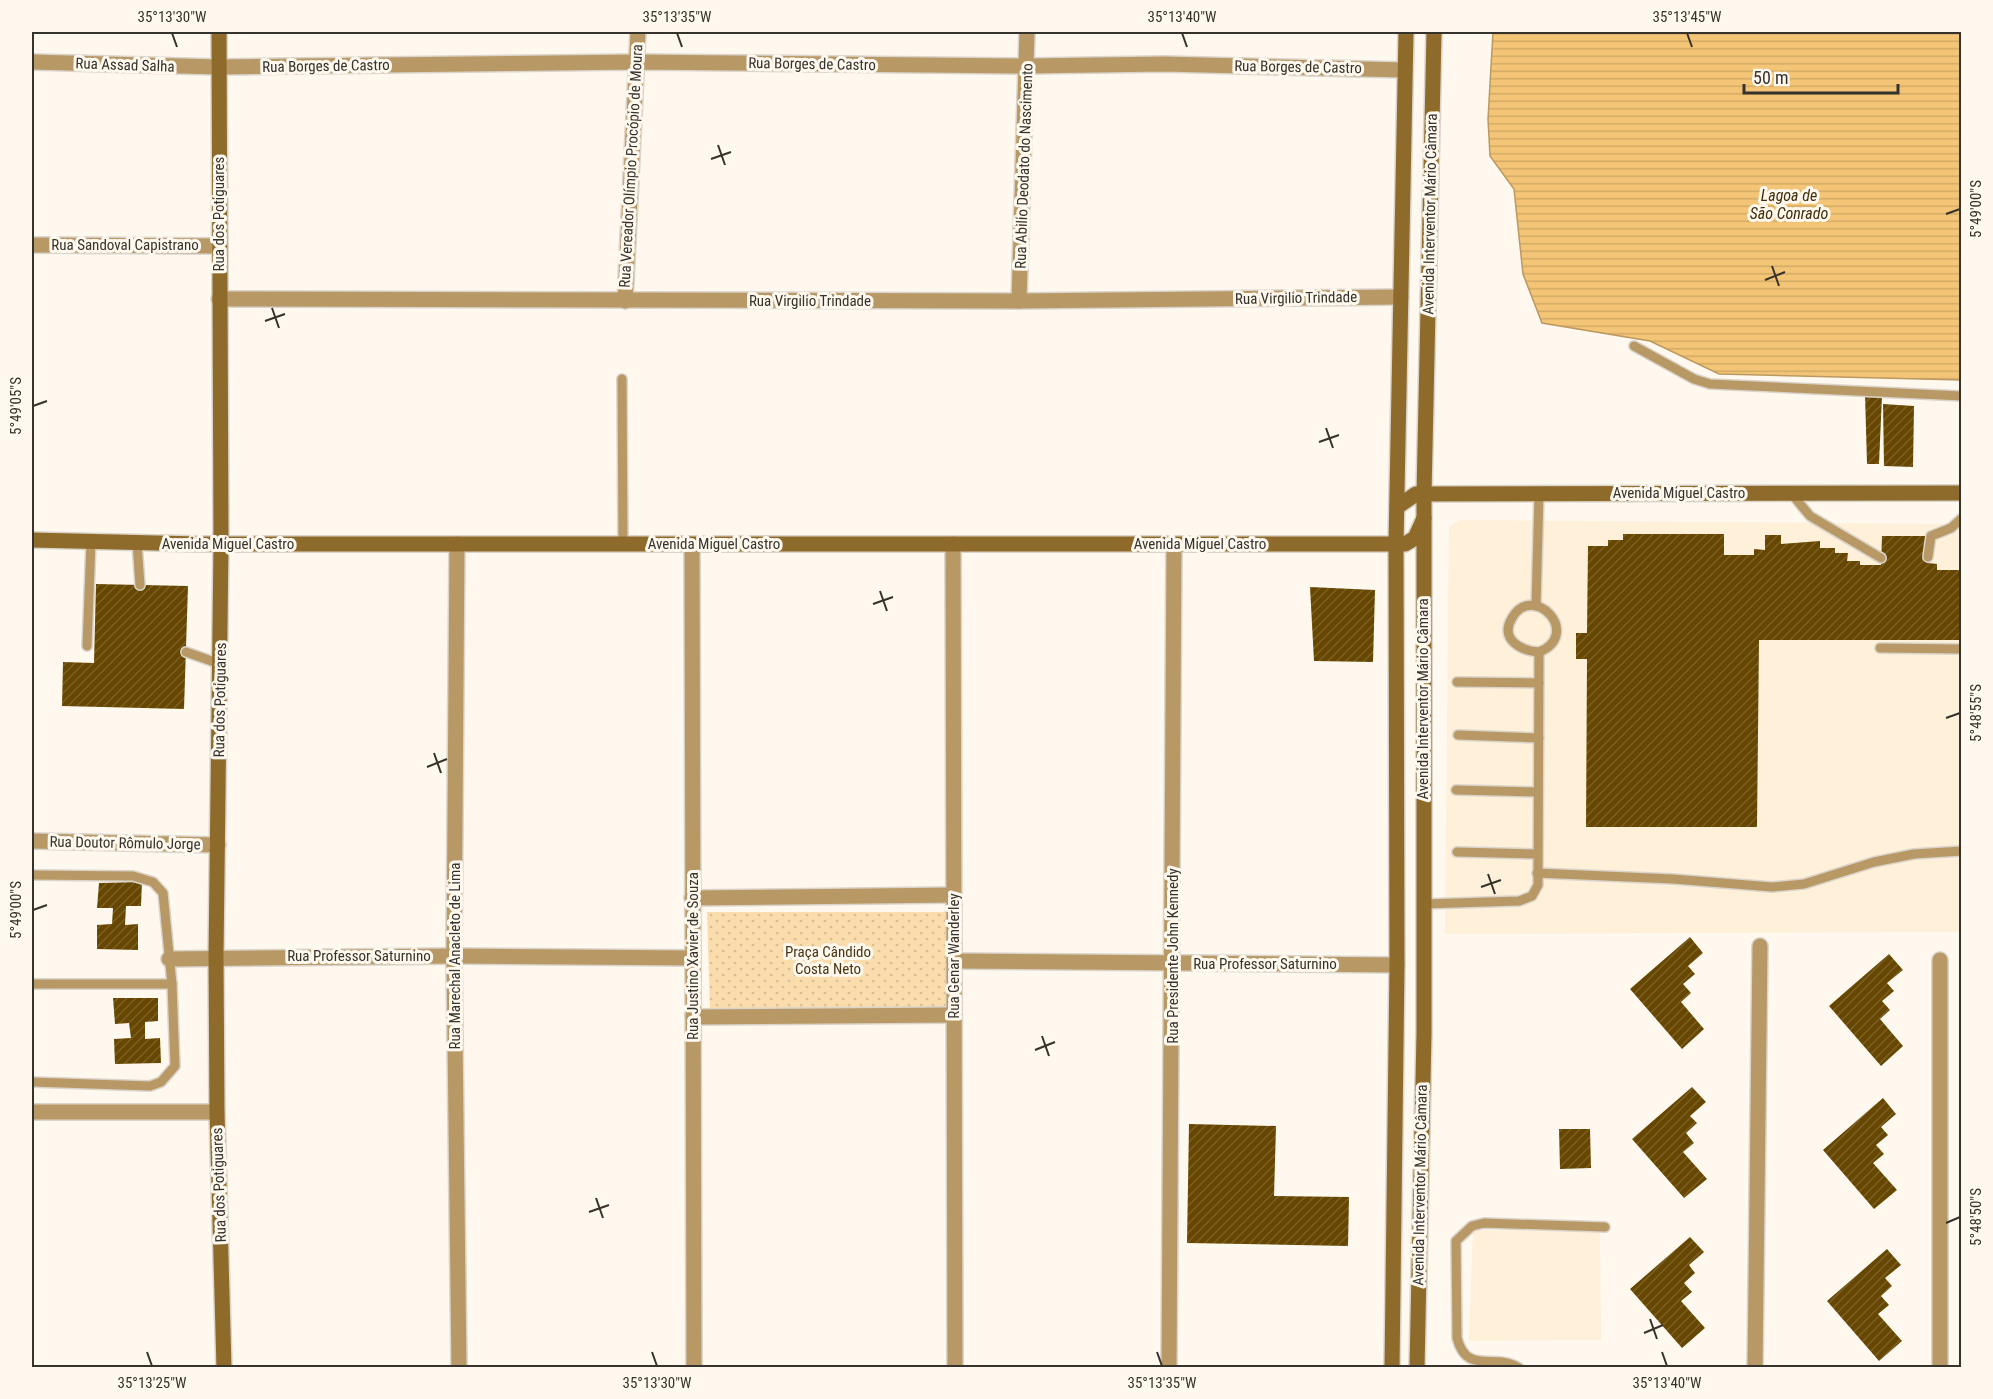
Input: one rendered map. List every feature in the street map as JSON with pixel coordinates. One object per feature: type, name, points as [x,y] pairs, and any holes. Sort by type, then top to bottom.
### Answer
[{"type":"main road","name":"Rua dos Potiguares","points":[[219,32],[221,544],[216,957],[217,1112],[224,1368]]},
{"type":"main road","name":"Avenida Interventor Mário Câmara","points":[[1392,1368],[1397,965],[1396,544],[1406,32]]},
{"type":"main road","name":"Avenida Interventor Mário Câmara","points":[[1417,1368],[1424,904],[1424,494],[1434,32]]},
{"type":"main road","name":"Avenida Miguel Castro","points":[[1424,494],[1962,493]]},
{"type":"main road","points":[[1397,507],[1409,496],[1424,494]]},
{"type":"main road","points":[[1396,544],[1412,541],[1421,529],[1424,518]]},
{"type":"main road","name":"Avenida Miguel Castro","points":[[32,540],[221,544],[1396,544]]},
{"type":"street","name":"Rua Vereador Olímpio Procópio de Moura","points":[[625,301],[638,32]]},
{"type":"street","name":"Rua Abilio Deodato do Nascimento","points":[[1019,301],[1028,66],[1027,32]]},
{"type":"street","name":"Rua Assad Salha","points":[[32,62],[219,67]]},
{"type":"street","name":"Rua Borges de Castro","points":[[219,67],[637,62],[1028,66],[1164,64],[1405,70]]},
{"type":"street","name":"Rua Sandoval Capistrano","points":[[32,245],[219,246]]},
{"type":"street","name":"Rua Virgilio Trindade","points":[[219,299],[1019,301],[1401,297]]},
{"type":"street","name":"Rua Marechal Anacleto de Lima","points":[[456,544],[453,956],[459,1368]]},
{"type":"street","name":"Rua Justino Xavier de Souza","points":[[692,544],[694,1368]]},
{"type":"street","name":"Rua Genar Wanderley","points":[[953,544],[955,1368]]},
{"type":"street","name":"Rua Presidente John Kennedy","points":[[1169,1368],[1174,544]]},
{"type":"street","name":"Rua Doutor Rômulo Jorge","points":[[32,841],[218,844]]},
{"type":"street","points":[[692,898],[954,895]]},
{"type":"street","points":[[1755,1368],[1760,946]]},
{"type":"street","name":"Rua Professor Saturnino","points":[[169,959],[453,956],[693,958]]},
{"type":"street","points":[[1940,960],[1940,1368]]},
{"type":"street","name":"Rua Professor Saturnino","points":[[954,961],[1397,965]]},
{"type":"street","points":[[693,1017],[954,1015]]},
{"type":"street","points":[[32,1112],[217,1112]]},
{"type":"lane","points":[[1634,346],[1694,379],[1710,384],[1962,396]]},
{"type":"lane","points":[[622,380],[623,544]]},
{"type":"lane","points":[[1791,493],[1810,516],[1881,558]]},
{"type":"lane","points":[[1536,606],[1539,494]]},
{"type":"lane","points":[[1928,557],[1931,536],[1952,528],[1962,518]]},
{"type":"lane","points":[[87,646],[91,542]]},
{"type":"lane","points":[[137,543],[140,585]]},
{"type":"lane","points":[[1536,606],[1552,615],[1556,624],[1556,635],[1551,645],[1539,652],[1523,651],[1513,644],[1509,631],[1511,619],[1518,611],[1536,606]]},
{"type":"lane","points":[[1880,648],[1962,649]]},
{"type":"lane","points":[[186,652],[220,664]]},
{"type":"lane","points":[[1424,904],[1519,902],[1532,896],[1538,885],[1539,652]]},
{"type":"lane","points":[[1457,682],[1539,683]]},
{"type":"lane","points":[[1458,735],[1539,738]]},
{"type":"lane","points":[[1456,789],[1538,792]]},
{"type":"lane","points":[[1538,873],[1673,879],[1772,887],[1804,884],[1874,862],[1914,854],[1962,851]]},
{"type":"lane","points":[[1457,852],[1538,854]]},
{"type":"lane","points":[[32,874],[133,876],[153,882],[163,893],[172,984],[175,1066],[161,1082],[150,1086],[32,1082]]},
{"type":"lane","points":[[32,984],[172,984]]},
{"type":"lane","points":[[1519,1368],[1508,1363],[1475,1361],[1466,1358],[1460,1348],[1457,1338],[1456,1241],[1472,1226],[1484,1223],[1605,1227]]},
{"type":"shaded area","points":[[1460,520],[1961,524],[1961,932],[1445,934],[1449,527]]},
{"type":"shaded area","points":[[1473,1230],[1600,1232],[1601,1340],[1469,1341]]},
{"type":"green space","name":"Praça Cândido Costa Neto","points":[[707,912],[948,912],[948,1008],[710,1009]]},
{"type":"water","name":"Lagoa de São Conrado","points":[[1493,32],[1961,32],[1961,380],[1719,374],[1650,341],[1542,323],[1523,274],[1514,189],[1490,156],[1488,119]]},
{"type":"building","points":[[1865,394],[1882,396],[1879,464],[1867,464]]},
{"type":"building","points":[[1883,404],[1914,406],[1913,467],[1884,466]]},
{"type":"building","points":[[1623,534],[1724,534],[1724,555],[1754,555],[1754,549],[1765,550],[1765,535],[1781,535],[1781,544],[1820,541],[1820,548],[1835,548],[1835,553],[1848,553],[1847,561],[1860,561],[1860,565],[1881,565],[1882,536],[1928,536],[1928,563],[1937,564],[1937,570],[1962,570],[1962,640],[1759,640],[1757,827],[1586,827],[1587,659],[1576,659],[1576,633],[1587,633],[1588,546],[1608,546],[1608,540],[1623,540]]},
{"type":"building","points":[[96,584],[188,586],[184,709],[62,706],[63,662],[94,663]]},
{"type":"building","points":[[1310,587],[1375,590],[1373,662],[1314,661]]},
{"type":"building","points":[[142,882],[141,906],[126,906],[125,925],[138,924],[138,950],[97,949],[97,925],[112,924],[113,908],[97,908],[99,883]]},
{"type":"building","points":[[1690,937],[1703,953],[1688,966],[1695,974],[1683,984],[1691,993],[1681,1002],[1704,1029],[1682,1049],[1630,989]]},
{"type":"building","points":[[1889,954],[1903,970],[1887,983],[1894,991],[1882,1001],[1890,1010],[1880,1019],[1903,1046],[1881,1066],[1829,1006]]},
{"type":"building","points":[[113,998],[158,998],[158,1021],[145,1022],[145,1039],[160,1038],[161,1063],[115,1064],[114,1039],[131,1038],[129,1023],[115,1024]]},
{"type":"building","points":[[1692,1087],[1706,1102],[1690,1116],[1697,1123],[1686,1133],[1694,1143],[1683,1152],[1707,1179],[1684,1198],[1632,1139]]},
{"type":"building","points":[[1883,1098],[1896,1114],[1881,1127],[1888,1135],[1876,1145],[1884,1154],[1873,1163],[1897,1190],[1874,1209],[1823,1150]]},
{"type":"building","points":[[1189,1124],[1276,1126],[1274,1196],[1349,1197],[1348,1246],[1187,1243]]},
{"type":"building","points":[[1559,1129],[1590,1129],[1591,1168],[1560,1169]]},
{"type":"building","points":[[1690,1237],[1704,1252],[1689,1265],[1695,1273],[1684,1283],[1692,1292],[1681,1301],[1705,1328],[1682,1348],[1630,1289]]},
{"type":"building","points":[[1887,1249],[1901,1265],[1885,1278],[1892,1286],[1881,1296],[1889,1305],[1878,1314],[1902,1341],[1879,1361],[1827,1301]]}]
